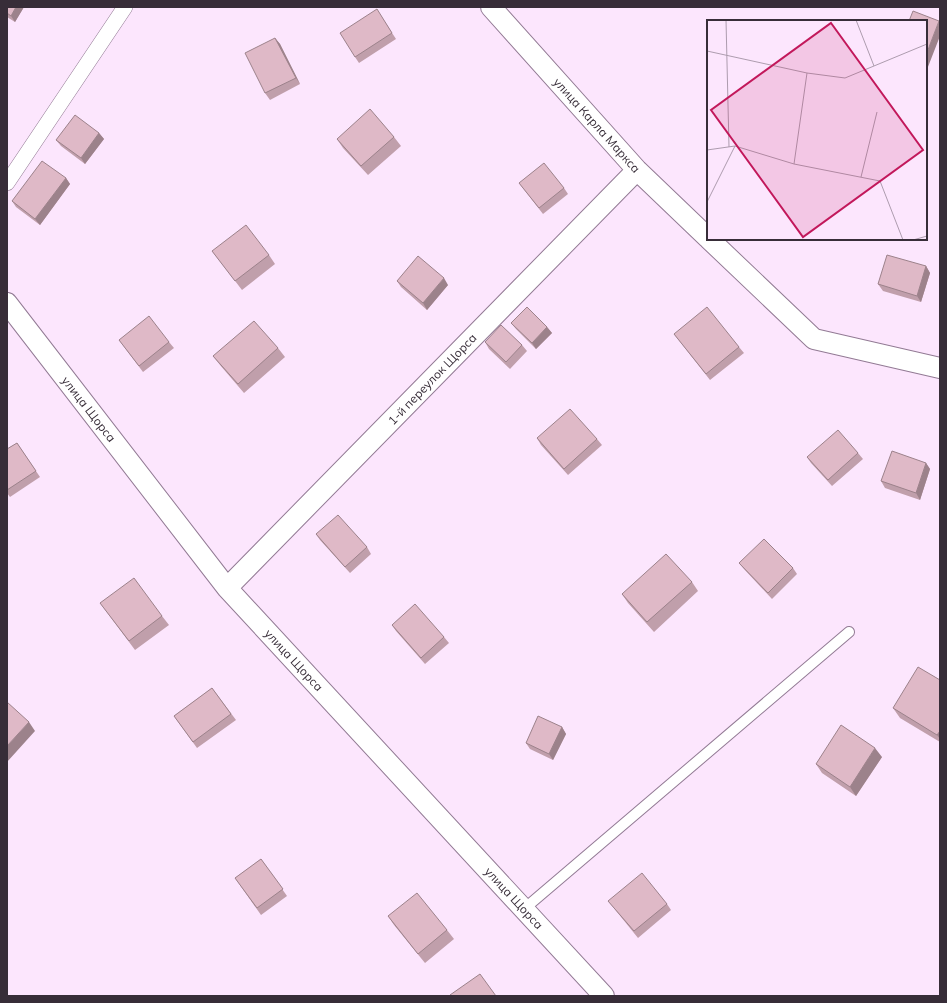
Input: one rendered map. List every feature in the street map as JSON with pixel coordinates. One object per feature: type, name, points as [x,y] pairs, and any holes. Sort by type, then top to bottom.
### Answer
[{"type":"street","points":[[7,183],[125,7]]},
{"type":"street","name":"улица Карла Маркса","points":[[491,7],[637,170],[707,236]]},
{"type":"street","name":"1-й переулок Щорса","points":[[227,588],[637,170]]},
{"type":"street","name":"улица Карла Маркса","points":[[711,240],[814,339],[940,368]]},
{"type":"street","name":"улица Щорса","points":[[7,303],[227,588],[604,996]]},
{"type":"lane","points":[[524,909],[850,632]]},
{"type":"building","points":[[7,7],[16,7],[11,16],[7,13]]},
{"type":"building","points":[[377,9],[392,33],[355,57],[340,33]]},
{"type":"building","points":[[913,11],[939,21],[927,52],[927,20],[909,20]]},
{"type":"building","points":[[275,38],[296,78],[265,93],[245,53]]},
{"type":"building","points":[[370,109],[394,137],[361,166],[337,139]]},
{"type":"building","points":[[75,115],[99,133],[81,158],[56,140]]},
{"type":"building","points":[[42,161],[66,178],[35,219],[12,201]]},
{"type":"building","points":[[544,163],[564,188],[539,208],[519,183]]},
{"type":"building","points":[[246,225],[269,255],[235,281],[212,251]]},
{"type":"building","points":[[887,255],[926,266],[917,296],[878,284]]},
{"type":"building","points":[[418,256],[444,278],[423,303],[397,281]]},
{"type":"building","points":[[527,307],[547,327],[532,343],[511,323]]},
{"type":"building","points":[[707,307],[739,347],[706,374],[674,334]]},
{"type":"building","points":[[149,316],[169,342],[139,366],[119,340]]},
{"type":"building","points":[[254,321],[278,348],[238,384],[213,356]]},
{"type":"building","points":[[501,325],[522,345],[506,362],[485,342]]},
{"type":"building","points":[[570,409],[597,439],[564,469],[537,438]]},
{"type":"building","points":[[838,430],[858,453],[828,480],[807,457]]},
{"type":"building","points":[[17,443],[36,471],[7,490],[7,449]]},
{"type":"building","points":[[892,451],[926,463],[916,493],[881,481]]},
{"type":"building","points":[[338,515],[367,547],[345,567],[316,534]]},
{"type":"building","points":[[764,539],[793,568],[768,593],[739,563]]},
{"type":"building","points":[[666,554],[692,582],[647,622],[622,594]]},
{"type":"building","points":[[134,578],[162,616],[129,641],[100,603]]},
{"type":"building","points":[[415,604],[444,637],[421,658],[392,625]]},
{"type":"building","points":[[918,667],[940,680],[940,731],[937,735],[893,708]]},
{"type":"building","points":[[212,688],[231,714],[193,742],[174,716]]},
{"type":"building","points":[[7,702],[29,722],[7,746]]},
{"type":"building","points":[[538,716],[562,727],[549,754],[526,743]]},
{"type":"building","points":[[841,725],[875,748],[850,787],[816,764]]},
{"type":"building","points":[[261,859],[283,889],[257,908],[235,878]]},
{"type":"building","points":[[642,873],[667,904],[634,931],[608,901]]},
{"type":"building","points":[[417,893],[447,930],[418,954],[388,916]]},
{"type":"building","points":[[480,974],[496,996],[450,995]]}]
